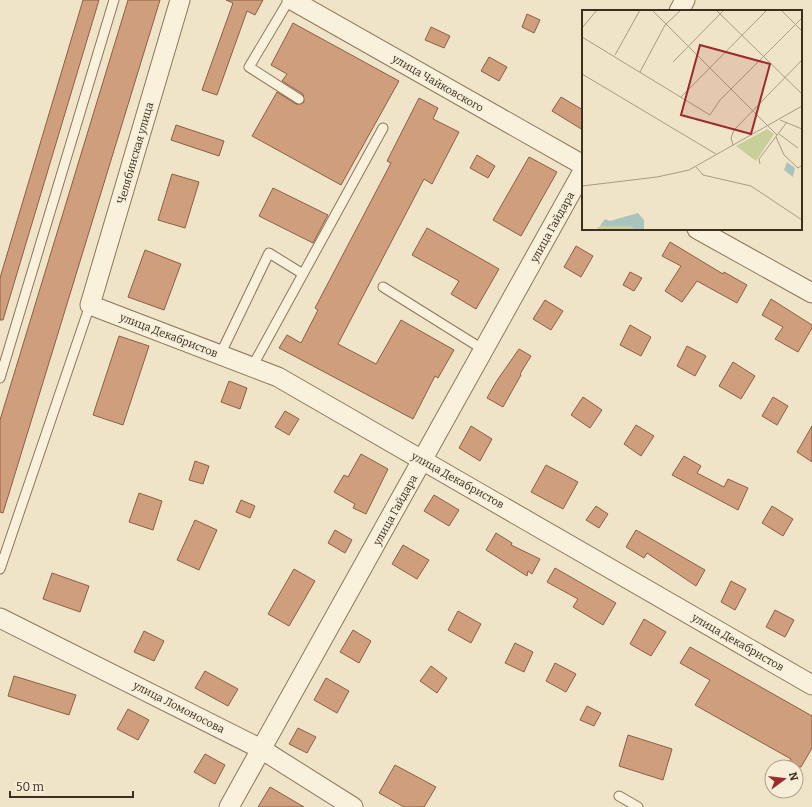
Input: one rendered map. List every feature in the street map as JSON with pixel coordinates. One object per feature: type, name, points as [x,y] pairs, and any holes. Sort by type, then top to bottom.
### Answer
[{"type":"street","name":"Челябинская улица","points":[[90,305],[180,0]]},
{"type":"street","name":"улица Чайковского","points":[[292,0],[582,164]]},
{"type":"street","points":[[680,10],[685,0]]},
{"type":"street","name":"улица Гайдара","points":[[229,807],[423,461],[582,173]]},
{"type":"street","points":[[699,230],[812,293]]},
{"type":"street","name":"улица Декабристов","points":[[90,305],[278,377],[812,685]]},
{"type":"street","name":"улица Ломоносова","points":[[0,618],[262,749],[352,807]]},
{"type":"lane","points":[[0,378],[114,0]]},
{"type":"lane","points":[[289,0],[249,67],[299,99]]},
{"type":"lane","points":[[252,367],[383,128]]},
{"type":"lane","points":[[220,355],[269,253],[303,274]]},
{"type":"lane","points":[[383,287],[484,350]]},
{"type":"lane","points":[[0,569],[90,305]]},
{"type":"lane","points":[[619,796],[638,807]]},
{"type":"building","points":[[83,0],[99,0],[3,320],[0,320],[0,278]]},
{"type":"building","points":[[128,0],[160,0],[3,513],[0,512],[0,420]]},
{"type":"building","points":[[226,0],[263,0],[255,15],[247,11],[217,95],[202,90],[233,3]]},
{"type":"building","points":[[527,14],[540,20],[534,33],[522,27]]},
{"type":"building","points":[[293,23],[399,81],[341,185],[252,136],[277,92],[296,104],[301,104],[304,102],[303,94],[282,81],[287,74],[271,65]]},
{"type":"building","points":[[431,27],[450,36],[444,48],[425,40]]},
{"type":"building","points":[[489,57],[507,67],[499,81],[481,71]]},
{"type":"building","points":[[561,97],[582,109],[582,129],[552,111]]},
{"type":"building","points":[[419,98],[438,108],[433,119],[459,132],[432,184],[424,179],[338,344],[376,364],[401,320],[454,350],[438,378],[435,376],[413,419],[279,348],[287,335],[301,343],[318,310],[315,308],[391,163],[387,161]]},
{"type":"building","points":[[176,125],[224,141],[219,156],[171,140]]},
{"type":"building","points":[[477,155],[495,166],[488,178],[470,168]]},
{"type":"building","points":[[529,157],[557,172],[521,236],[493,220]]},
{"type":"building","points":[[172,174],[199,182],[185,228],[158,220]]},
{"type":"building","points":[[273,188],[328,215],[313,243],[259,216]]},
{"type":"building","points":[[427,228],[499,269],[476,309],[451,294],[459,281],[412,255]]},
{"type":"building","points":[[670,242],[723,274],[724,272],[747,285],[737,303],[697,281],[682,302],[665,291],[681,266],[662,256]]},
{"type":"building","points":[[576,246],[593,256],[581,277],[564,267]]},
{"type":"building","points":[[145,250],[181,264],[164,310],[128,297]]},
{"type":"building","points":[[630,272],[642,278],[634,291],[623,285]]},
{"type":"building","points":[[771,299],[812,325],[812,328],[798,352],[775,339],[783,327],[762,315]]},
{"type":"building","points":[[545,300],[563,311],[551,330],[533,319]]},
{"type":"building","points":[[630,325],[651,337],[641,356],[620,345]]},
{"type":"building","points":[[119,336],[149,346],[123,425],[93,415]]},
{"type":"building","points":[[687,346],[706,356],[695,376],[677,366]]},
{"type":"building","points":[[519,349],[531,356],[503,407],[487,398],[496,382]]},
{"type":"building","points":[[733,362],[755,376],[741,399],[719,386]]},
{"type":"building","points":[[229,381],[247,388],[240,409],[221,402]]},
{"type":"building","points":[[583,397],[602,410],[590,428],[571,415]]},
{"type":"building","points":[[773,397],[788,406],[777,425],[762,416]]},
{"type":"building","points":[[285,411],[299,419],[289,435],[275,427]]},
{"type":"building","points":[[636,425],[654,436],[641,456],[624,444]]},
{"type":"building","points":[[471,426],[492,439],[480,461],[459,448]]},
{"type":"building","points":[[812,426],[812,462],[797,452]]},
{"type":"building","points":[[361,454],[388,469],[366,514],[353,508],[355,504],[334,492],[344,475],[348,477]]},
{"type":"building","points":[[684,456],[701,466],[697,473],[724,487],[728,479],[748,488],[738,510],[672,475]]},
{"type":"building","points":[[195,461],[209,466],[203,484],[189,480]]},
{"type":"building","points":[[546,465],[578,482],[563,509],[531,492]]},
{"type":"building","points":[[139,493],[162,501],[153,530],[129,522]]},
{"type":"building","points":[[434,495],[459,510],[449,526],[424,511]]},
{"type":"building","points":[[241,500],[255,506],[250,518],[236,512]]},
{"type":"building","points":[[596,506],[608,514],[599,528],[586,520]]},
{"type":"building","points":[[772,506],[793,519],[783,536],[762,523]]},
{"type":"building","points":[[195,520],[217,530],[199,570],[177,560]]},
{"type":"building","points":[[335,530],[352,540],[345,553],[328,543]]},
{"type":"building","points":[[636,530],[705,570],[696,586],[647,553],[644,558],[626,547]]},
{"type":"building","points":[[496,533],[512,543],[511,545],[540,559],[532,574],[528,571],[527,576],[486,550]]},
{"type":"building","points":[[403,545],[429,560],[417,579],[392,564]]},
{"type":"building","points":[[555,568],[616,603],[603,625],[573,607],[578,599],[547,582]]},
{"type":"building","points":[[294,569],[315,581],[289,626],[268,614]]},
{"type":"building","points":[[52,573],[89,586],[80,612],[43,599]]},
{"type":"building","points":[[731,581],[746,589],[735,610],[721,602]]},
{"type":"building","points":[[775,610],[794,620],[785,637],[766,627]]},
{"type":"building","points":[[458,611],[481,624],[471,643],[448,630]]},
{"type":"building","points":[[644,619],[666,632],[651,656],[630,644]]},
{"type":"building","points":[[353,630],[371,641],[359,663],[340,652]]},
{"type":"building","points":[[144,631],[164,641],[154,661],[134,652]]},
{"type":"building","points":[[515,643],[533,652],[524,672],[505,663]]},
{"type":"building","points":[[690,647],[812,716],[812,748],[804,762],[804,759],[791,759],[695,705],[710,680],[680,663]]},
{"type":"building","points":[[555,663],[576,674],[566,692],[546,681]]},
{"type":"building","points":[[431,666],[447,678],[437,693],[420,681]]},
{"type":"building","points":[[205,671],[238,689],[228,706],[195,688]]},
{"type":"building","points":[[14,676],[76,695],[69,715],[8,696]]},
{"type":"building","points":[[326,678],[349,691],[337,713],[314,700]]},
{"type":"building","points":[[587,706],[601,713],[594,726],[580,720]]},
{"type":"building","points":[[128,709],[149,720],[138,740],[117,729]]},
{"type":"building","points":[[298,728],[316,737],[307,753],[289,744]]},
{"type":"building","points":[[628,735],[672,749],[663,780],[619,766]]},
{"type":"building","points":[[205,754],[225,765],[215,784],[194,772]]},
{"type":"building","points":[[395,765],[436,787],[424,807],[404,807],[379,793]]},
{"type":"building","points":[[270,787],[304,807],[258,807]]}]
